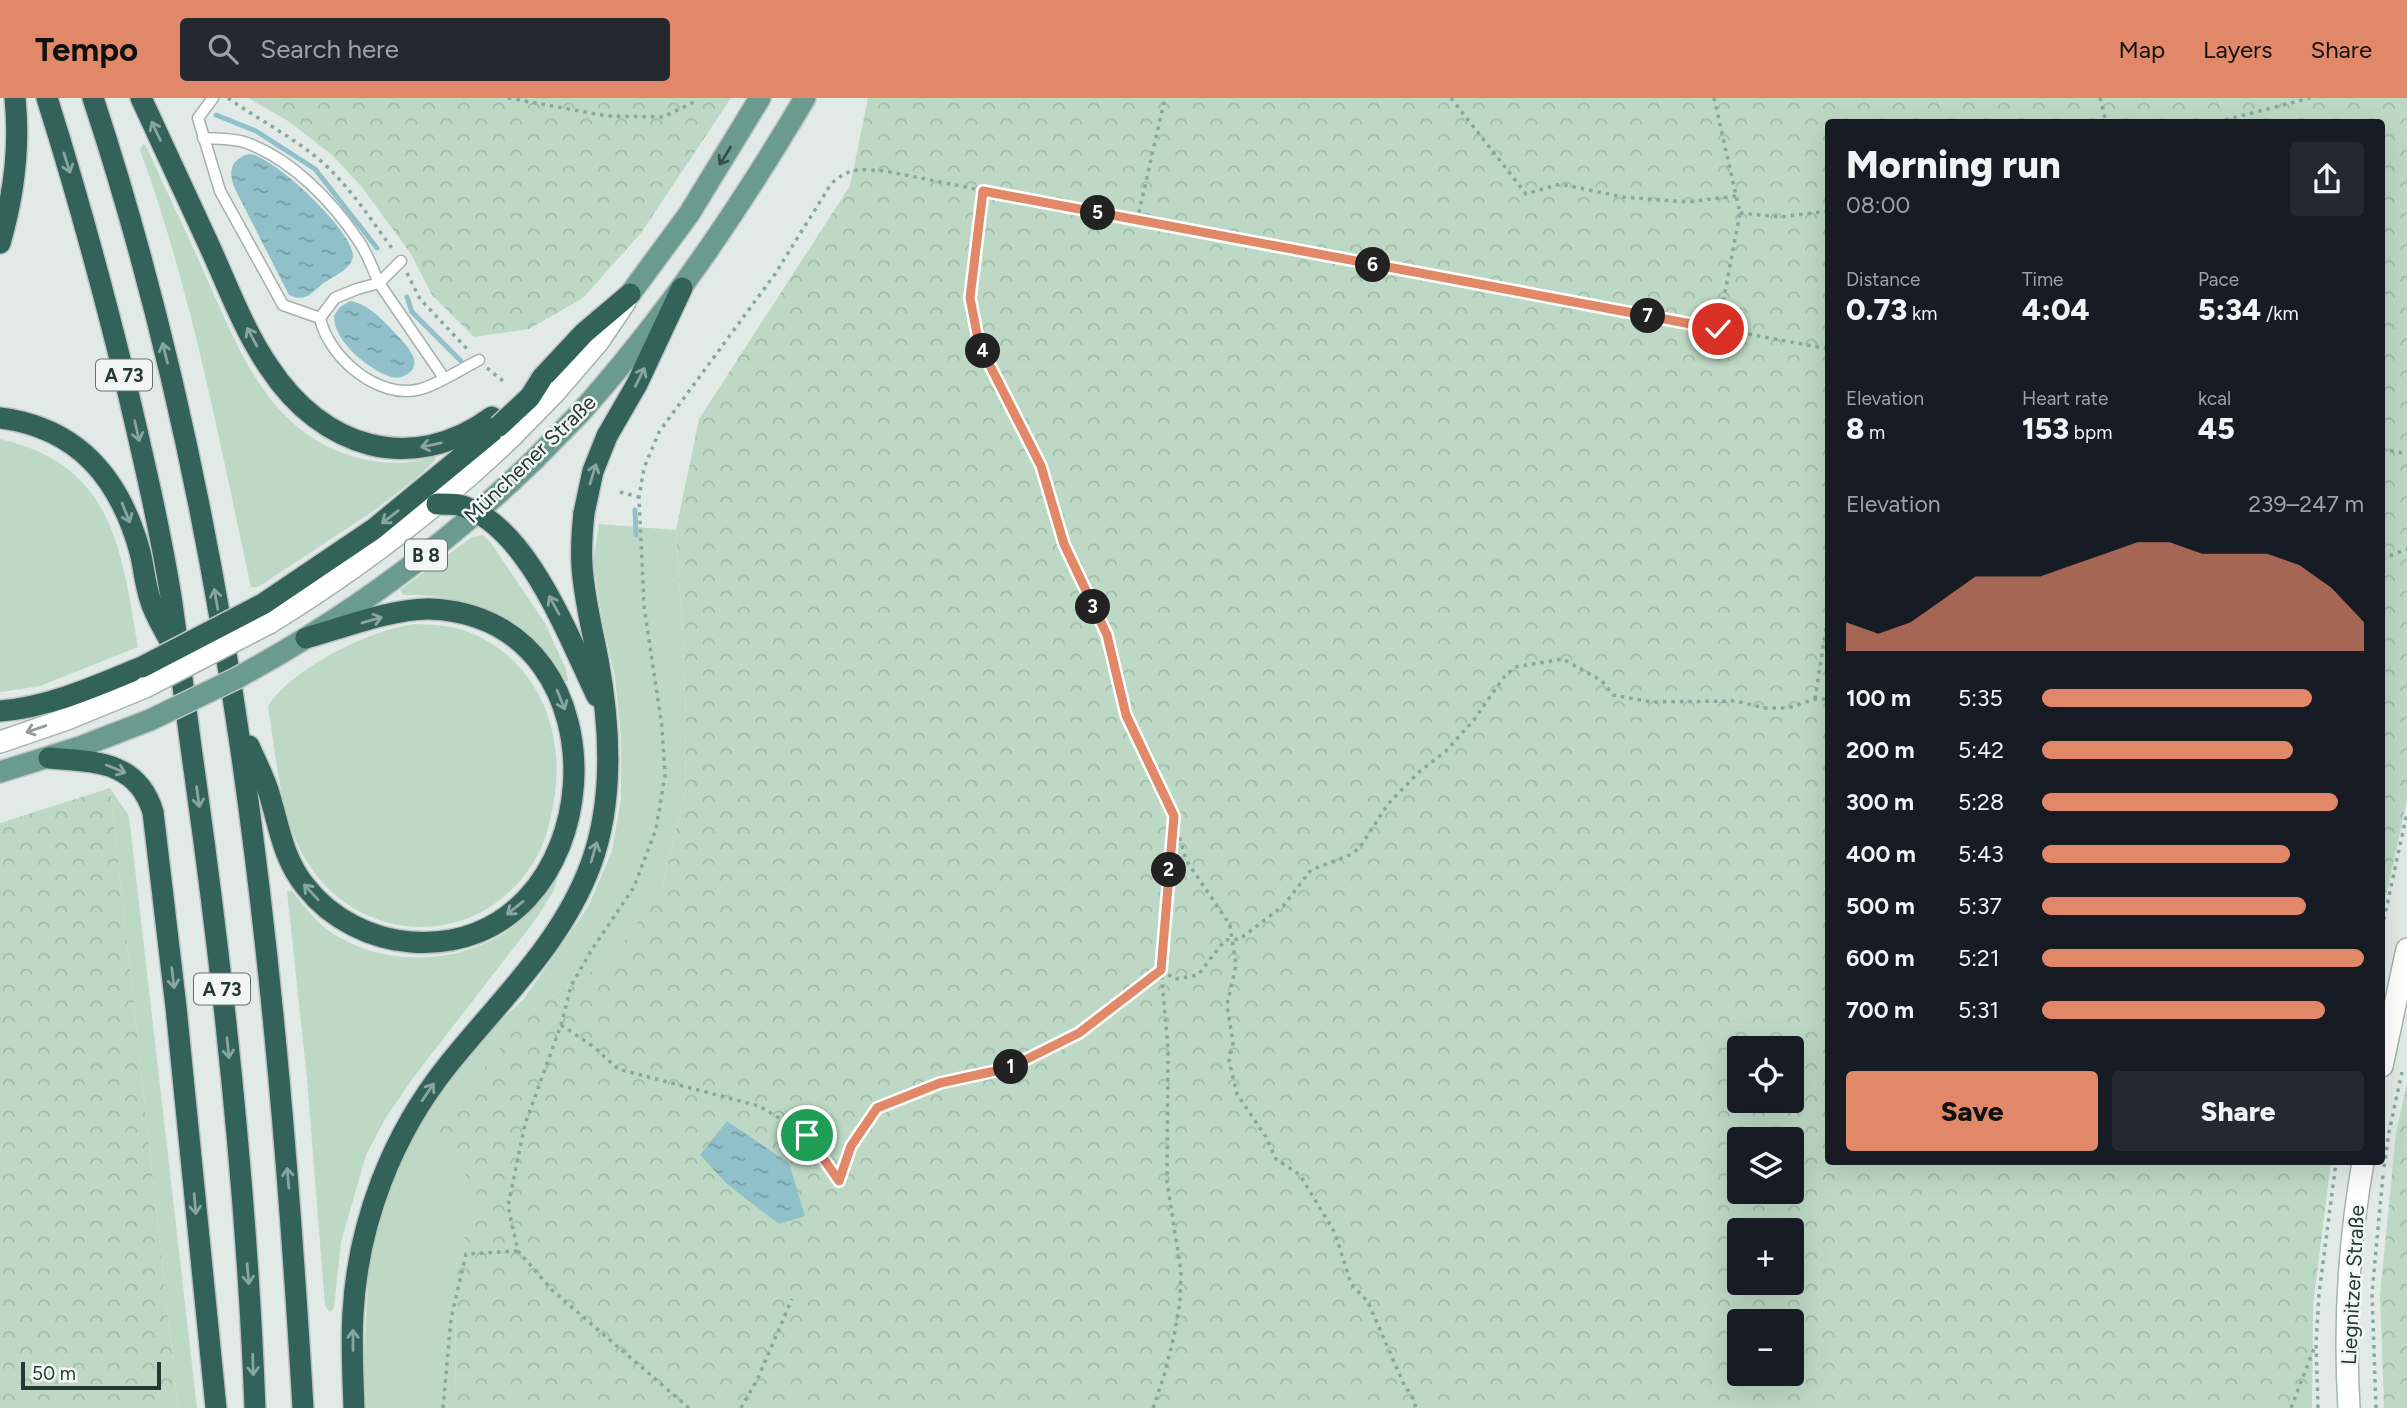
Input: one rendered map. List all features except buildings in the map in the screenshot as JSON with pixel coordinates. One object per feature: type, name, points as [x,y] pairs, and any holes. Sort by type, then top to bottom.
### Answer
[{"type":"highway","points":[[0,243],[9,211],[16,161],[15,98]]},
{"type":"highway","name":"A 73","points":[[47,98],[86,226],[135,421],[171,596],[209,877],[235,1116],[252,1322],[255,1408]]},
{"type":"highway","name":"A 73","points":[[93,98],[130,217],[173,388],[208,554],[236,715],[255,855],[281,1094],[303,1408]]},
{"type":"highway","points":[[141,98],[247,327],[267,365],[301,407],[338,434],[373,446],[393,449],[433,446],[501,427]]},
{"type":"highway","points":[[354,1408],[353,1312],[371,1211],[383,1177],[406,1127],[434,1083],[542,954],[562,924],[578,894],[593,856],[602,823],[607,756],[598,661],[583,582],[584,513],[593,471],[607,436],[637,384],[682,288]]},
{"type":"highway","points":[[0,711],[22,709],[144,677],[266,614],[501,427],[530,397],[549,385],[584,334],[630,295]]},
{"type":"highway","points":[[0,418],[29,423],[48,430],[85,453],[101,470],[123,505],[140,552],[150,600],[178,657]]},
{"type":"highway","points":[[438,504],[458,505],[477,513],[506,536],[546,590],[604,711]]},
{"type":"highway","points":[[236,715],[268,790],[288,860],[306,888],[337,916],[375,936],[398,941],[435,942],[479,931],[509,914],[526,899],[543,879],[556,855],[566,832],[573,796],[575,761],[569,722],[560,695],[545,670],[527,649],[509,635],[491,625],[449,611],[412,610],[306,638]]},
{"type":"highway","points":[[48,758],[105,764],[118,769],[139,784],[148,797],[153,812],[176,1007],[216,1408]]},
{"type":"main road","points":[[630,295],[689,214],[760,98]]},
{"type":"main road","name":"Münchener Straße","points":[[0,772],[48,758],[150,720],[228,682],[306,638],[402,574],[477,513],[536,459],[580,413],[682,288],[738,208],[805,98]]},
{"type":"main road","name":"Münchener Straße","points":[[266,614],[375,553],[438,504],[501,427]]},
{"type":"main road","points":[[0,742],[67,719],[144,677]]},
{"type":"main road","points":[[2385,1052],[2407,949]]},
{"type":"main road","name":"Liegnitzer Straße","points":[[2349,1408],[2349,1304],[2356,1217],[2364,1165]]},
{"type":"lane","points":[[214,98],[198,118],[220,191],[283,305],[320,318]]},
{"type":"lane","points":[[203,138],[246,143],[283,162],[327,201],[360,244],[379,283],[444,377]]},
{"type":"lane","points":[[401,261],[379,283],[335,298],[320,318],[323,334],[343,361],[384,390],[420,390],[479,360]]},
{"type":"path","points":[[508,98],[607,116],[663,117],[692,103],[695,98]]},
{"type":"path","points":[[1137,221],[1165,98]]},
{"type":"path","points":[[1451,98],[1526,194],[1560,184],[1623,197],[1687,202],[1736,197]]},
{"type":"path","points":[[1714,98],[1740,213],[1718,329]]},
{"type":"path","points":[[2099,98],[2105,119]]},
{"type":"path","points":[[2229,119],[2310,98]]},
{"type":"path","points":[[689,1408],[553,1292],[518,1251],[508,1206],[525,1124],[561,1025],[571,986],[634,887],[656,829],[665,776],[662,727],[644,606],[639,497],[644,468],[659,432],[775,274],[831,184],[843,173],[860,169],[885,170],[1137,221],[1825,348]]},
{"type":"path","points":[[983,191],[970,298],[979,344],[1041,466],[1064,544],[1107,635],[1126,715],[1174,816],[1186,860],[1230,925],[1236,965],[1227,1005],[1233,1043],[1229,1061],[1237,1094],[1266,1137],[1276,1159],[1300,1175],[1335,1233],[1351,1284],[1368,1302],[1416,1408]]},
{"type":"path","points":[[1740,213],[1781,216],[1825,211]]},
{"type":"path","points":[[2385,450],[2407,454]]},
{"type":"path","points":[[620,492],[639,497]]},
{"type":"path","points":[[2385,558],[2407,549]]},
{"type":"path","points":[[1815,699],[1825,635]]},
{"type":"path","points":[[1161,970],[1175,979],[1198,975],[1225,940],[1240,939],[1283,906],[1311,870],[1352,854],[1360,847],[1388,804],[1419,772],[1446,751],[1473,721],[1504,677],[1515,667],[1563,659],[1602,681],[1613,695],[1651,702],[1736,701],[1765,708],[1788,708],[1815,699],[1825,699]]},
{"type":"path","points":[[2385,915],[2407,813]]},
{"type":"path","points":[[1153,1408],[1164,1376],[1180,1301],[1181,1271],[1167,1182],[1168,1048],[1161,970],[1174,816]]},
{"type":"path","points":[[561,1025],[594,1047],[618,1069],[759,1106],[807,1135],[839,1181],[851,1146],[877,1108],[940,1083],[1009,1068],[1079,1033],[1161,970]]},
{"type":"path","points":[[2385,1160],[2404,1061]]},
{"type":"path","points":[[2318,1408],[2316,1344],[2324,1245],[2336,1165]]},
{"type":"path","points":[[2376,1408],[2372,1293],[2384,1165]]},
{"type":"path","points":[[443,1408],[451,1319],[466,1254],[518,1251]]},
{"type":"path","points":[[741,1408],[758,1378],[792,1299]]},
{"type":"path","points":[[2291,1408],[2316,1344]]},
{"type":"green space","points":[[248,98],[731,98],[641,233],[583,298],[529,329],[474,337],[432,295],[411,254],[361,186],[331,154],[288,121]]},
{"type":"green space","points":[[868,98],[2407,98],[2407,800],[2385,900],[2385,119],[1825,119],[1825,1165],[2331,1165],[2313,1305],[2312,1408],[455,1408],[456,1269],[477,1189],[432,1135],[528,1013],[612,958],[662,888],[685,793],[686,722],[676,530],[699,419],[850,186]]},
{"type":"green space","points":[[143,144],[244,358],[279,409],[301,430],[327,446],[358,458],[394,463],[431,457],[436,459],[419,476],[372,512],[258,587],[251,587],[190,312],[140,150]]},
{"type":"green space","points":[[0,439],[38,451],[67,469],[89,490],[105,516],[117,545],[138,647],[40,686],[2,692],[0,692]]},
{"type":"green space","points":[[599,524],[676,530],[686,722],[685,793],[662,888],[612,958],[528,1013],[456,1269],[455,1408],[366,1408],[364,1358],[369,1262],[382,1207],[395,1173],[417,1125],[439,1090],[496,1024],[523,1000],[588,907],[612,851],[621,798],[621,738],[615,677],[593,562]]},
{"type":"green space","points":[[483,535],[545,623],[566,669],[568,681],[564,681],[550,660],[533,642],[496,615],[452,599],[403,595],[400,590],[472,537]]},
{"type":"green space","points":[[414,624],[447,626],[466,631],[490,642],[510,657],[526,675],[549,718],[557,768],[549,824],[543,844],[527,872],[502,898],[473,916],[442,925],[410,926],[379,920],[350,906],[324,884],[303,855],[283,801],[268,706],[295,678],[334,653],[375,634]]},
{"type":"green space","points":[[110,788],[129,816],[197,1408],[178,1408]]},
{"type":"green space","points":[[110,788],[178,1408],[0,1408],[0,823]]},
{"type":"green space","points":[[558,876],[554,890],[536,919],[413,1078],[385,1119],[366,1155],[341,1242],[334,1308],[330,1312],[325,1306],[307,1079],[287,891],[292,891],[324,927],[346,941],[371,951],[396,956],[423,957],[450,954],[499,936],[520,921]]},
{"type":"green space","points":[[2407,1083],[2407,1408],[2384,1408],[2380,1294],[2396,1133]]},
{"type":"water","points":[[249,154],[276,167],[311,197],[341,231],[350,246],[353,257],[348,266],[306,296],[299,298],[289,295],[235,189],[232,167],[238,159]]},
{"type":"water","points":[[350,301],[363,305],[385,322],[412,353],[414,365],[406,375],[391,377],[372,368],[346,345],[334,316],[340,307]]},
{"type":"water","points":[[727,1121],[789,1163],[805,1216],[779,1224],[728,1185],[700,1155]]},
{"type":"waterway","points":[[216,115],[256,131],[315,169],[377,248]]},
{"type":"waterway","points":[[407,297],[412,312],[461,361]]},
{"type":"waterway","points":[[635,510],[636,535]]},
{"type":"route","points":[[807,1135],[839,1181],[851,1146],[877,1108],[940,1083],[1009,1068],[1079,1033],[1161,970],[1174,816],[1126,715],[1107,635],[1064,544],[1041,466],[979,344],[970,298],[983,191],[1718,329]]}]
